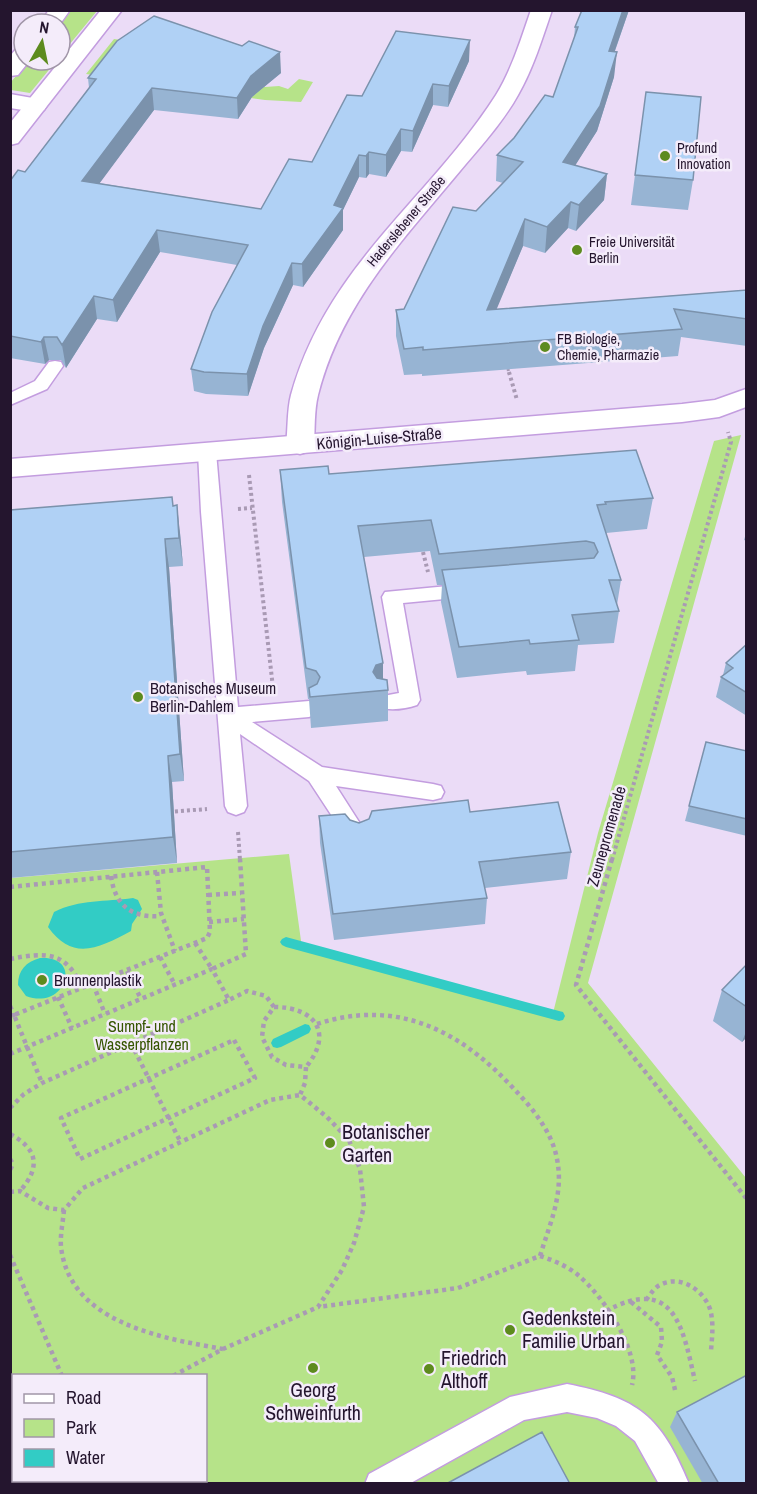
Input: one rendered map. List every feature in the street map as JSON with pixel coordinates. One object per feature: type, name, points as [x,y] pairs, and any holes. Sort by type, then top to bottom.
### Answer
[{"type":"main road","points":[[10,138],[112,10]]},
{"type":"main road","name":"Haderslebener Straße","points":[[300,445],[304,398],[319,352],[338,311],[365,270],[469,146],[507,95],[525,57],[542,10]]},
{"type":"main road","points":[[10,101],[36,105]]},
{"type":"main road","name":"Königin-Luise-Straße","points":[[10,468],[682,413],[719,408],[747,398]]},
{"type":"lane","points":[[10,400],[41,385],[55,366]]},
{"type":"lane","points":[[207,452],[236,806]]},
{"type":"lane","points":[[385,702],[410,700],[392,597],[490,589]]},
{"type":"lane","points":[[228,716],[309,710]]},
{"type":"lane","points":[[228,716],[316,775],[359,839]]},
{"type":"lane","points":[[316,775],[433,792]]},
{"type":"lane","points":[[379,1484],[520,1407],[567,1398],[598,1404],[626,1416],[645,1431],[675,1484]]},
{"type":"path","points":[[508,369],[517,401]]},
{"type":"path","name":"Zeunepromenade","points":[[727,431],[731,442],[576,985],[747,1198]]},
{"type":"path","points":[[249,474],[276,712]]},
{"type":"path","points":[[10,1054],[246,954],[236,806],[165,813]]},
{"type":"path","points":[[10,887],[207,867],[210,932],[207,938],[176,952],[12,1016]]},
{"type":"path","points":[[157,872],[160,916],[165,933],[176,952]]},
{"type":"path","points":[[111,876],[112,894],[117,900],[144,918],[160,916]]},
{"type":"path","points":[[208,895],[241,893]]},
{"type":"path","points":[[209,922],[244,919]]},
{"type":"path","points":[[195,943],[229,1000]]},
{"type":"path","points":[[10,959],[34,955],[56,956],[68,962],[79,977],[82,988]]},
{"type":"path","points":[[160,957],[175,985]]},
{"type":"path","points":[[127,971],[141,999]]},
{"type":"path","points":[[93,984],[105,1014]]},
{"type":"path","points":[[10,1108],[24,1094],[42,1083],[247,991],[266,996],[274,1006]]},
{"type":"path","points":[[58,998],[72,1028]]},
{"type":"path","points":[[10,1006],[12,1016],[42,1083]]},
{"type":"path","points":[[274,1006],[288,1006],[303,1010],[317,1024],[318,1050],[306,1067],[305,1083],[300,1095]]},
{"type":"path","points":[[274,1006],[264,1021],[262,1037],[272,1057],[285,1065],[306,1067]]},
{"type":"path","points":[[317,1024],[346,1015],[372,1013],[400,1017],[440,1029],[457,1038],[507,1079],[545,1128],[557,1158],[555,1213],[540,1256]]},
{"type":"path","points":[[234,1040],[255,1078],[169,1118],[80,1159],[61,1118],[234,1040]]},
{"type":"path","points":[[131,1043],[181,1143]]},
{"type":"path","points":[[223,1349],[180,1342],[131,1328],[88,1303],[73,1286],[62,1259],[59,1232],[64,1210],[83,1188],[270,1100],[300,1095],[327,1117],[349,1140],[360,1169],[364,1207],[354,1244],[342,1270],[318,1307]]},
{"type":"path","points":[[10,1134],[26,1143],[33,1154],[36,1170],[20,1191]]},
{"type":"path","points":[[10,1159],[13,1164],[10,1170]]},
{"type":"path","points":[[10,1192],[20,1191],[48,1208],[64,1210]]},
{"type":"path","points":[[10,1255],[61,1374]]},
{"type":"path","points":[[177,1374],[223,1349],[318,1307],[459,1287],[500,1273],[519,1262],[540,1256],[554,1260],[576,1273],[590,1286],[630,1351],[635,1372],[630,1389]]},
{"type":"path","points":[[646,1300],[656,1287],[664,1284],[687,1283],[699,1290],[708,1304],[711,1319],[711,1351]]},
{"type":"path","points":[[606,1311],[623,1302],[646,1300],[664,1304],[675,1312],[689,1350],[695,1381]]},
{"type":"path","points":[[631,1301],[661,1327],[662,1342],[657,1348],[657,1356],[660,1364],[673,1375],[676,1394]]},
{"type":"green space","points":[[97,11],[72,41],[72,12],[70,12]]},
{"type":"green space","points":[[114,39],[149,44],[265,87],[279,86],[288,89],[299,79],[313,82],[301,102],[265,100],[86,74]]},
{"type":"green space","points":[[20,72],[47,72],[30,93],[11,90],[10,83]]},
{"type":"green space","name":"Botanischer Garten","points":[[741,435],[588,983],[746,1178],[746,1483],[11,1483],[11,878],[289,854],[302,948],[552,1017],[598,833],[714,441]]},
{"type":"water","points":[[133,898],[138,900],[142,909],[132,924],[131,931],[97,946],[77,948],[67,945],[48,927],[54,912],[64,908],[83,903]]},
{"type":"water","name":"Brunnenplastik","points":[[40,958],[54,959],[62,965],[65,973],[60,990],[40,999],[26,996],[18,985],[19,975],[24,967]]},
{"type":"building","points":[[582,10],[623,10],[609,51],[617,52],[600,106],[563,162],[607,174],[579,205],[571,202],[547,227],[525,219],[487,310],[747,290],[747,319],[674,309],[682,329],[423,350],[423,347],[404,349],[396,310],[404,309],[453,207],[476,211],[523,162],[497,155],[514,138],[545,95],[553,97]]},
{"type":"building","points":[[154,16],[242,46],[249,41],[280,52],[251,76],[237,98],[152,88],[82,181],[261,209],[289,159],[312,162],[347,95],[362,96],[396,31],[470,40],[449,86],[433,84],[413,131],[401,129],[386,155],[369,152],[366,156],[359,155],[334,205],[343,208],[302,264],[292,263],[263,326],[247,374],[204,372],[191,369],[212,312],[248,245],[157,230],[113,300],[94,296],[62,345],[57,337],[44,337],[41,342],[10,336],[10,181],[18,170],[25,172],[96,79],[88,78],[117,41]]},
{"type":"building","name":"Profund Innovation","points":[[646,92],[701,97],[693,180],[635,175]]},
{"type":"building","points":[[636,450],[653,498],[605,502],[606,504],[597,505],[621,580],[609,580],[619,611],[572,615],[579,640],[530,644],[529,640],[459,647],[442,570],[594,558],[598,552],[594,543],[586,541],[439,554],[431,520],[358,526],[383,663],[376,665],[373,672],[377,678],[387,680],[388,690],[310,697],[309,688],[317,684],[320,677],[316,671],[306,668],[280,470],[328,466],[329,474]]},
{"type":"building","points":[[172,497],[173,506],[177,505],[179,538],[165,539],[180,754],[168,756],[173,837],[10,852],[10,510]]},
{"type":"building","points":[[747,644],[747,693],[721,677],[733,668],[726,663]]},
{"type":"building","points":[[706,742],[747,751],[747,819],[689,806]]},
{"type":"building","points":[[468,800],[470,812],[558,802],[571,852],[479,862],[487,898],[333,914],[319,816],[345,814],[350,820],[359,823],[369,819],[372,811]]},
{"type":"building","points":[[747,964],[747,1007],[722,990]]},
{"type":"building","points":[[747,1375],[747,1484],[719,1484],[677,1412]]},
{"type":"building","points":[[542,1432],[570,1484],[446,1484]]},
{"type":"waterway","points":[[286,942],[559,1016]]},
{"type":"waterway","points":[[277,1043],[305,1029]]},
{"type":"place","name":"Profund Innovation","points":[[665,156]]},
{"type":"place","name":"Freie Universität Berlin","points":[[577,250]]},
{"type":"place","name":"FB Biologie, Chemie, Pharmazie","points":[[545,347]]},
{"type":"place","name":"Botanisches Museum Berlin-Dahlem","points":[[138,697]]},
{"type":"place","name":"Brunnenplastik","points":[[42,980]]},
{"type":"place","name":"Botanischer Garten","points":[[330,1143]]},
{"type":"place","name":"Gedenkstein Familie Urban","points":[[510,1330]]},
{"type":"place","name":"Georg Schweinfurth","points":[[313,1368]]},
{"type":"place","name":"Friedrich Althoff","points":[[429,1369]]},
{"type":"park label","name":"Sumpf- und Wasserpflanzen","points":[[142,1035]]}]
